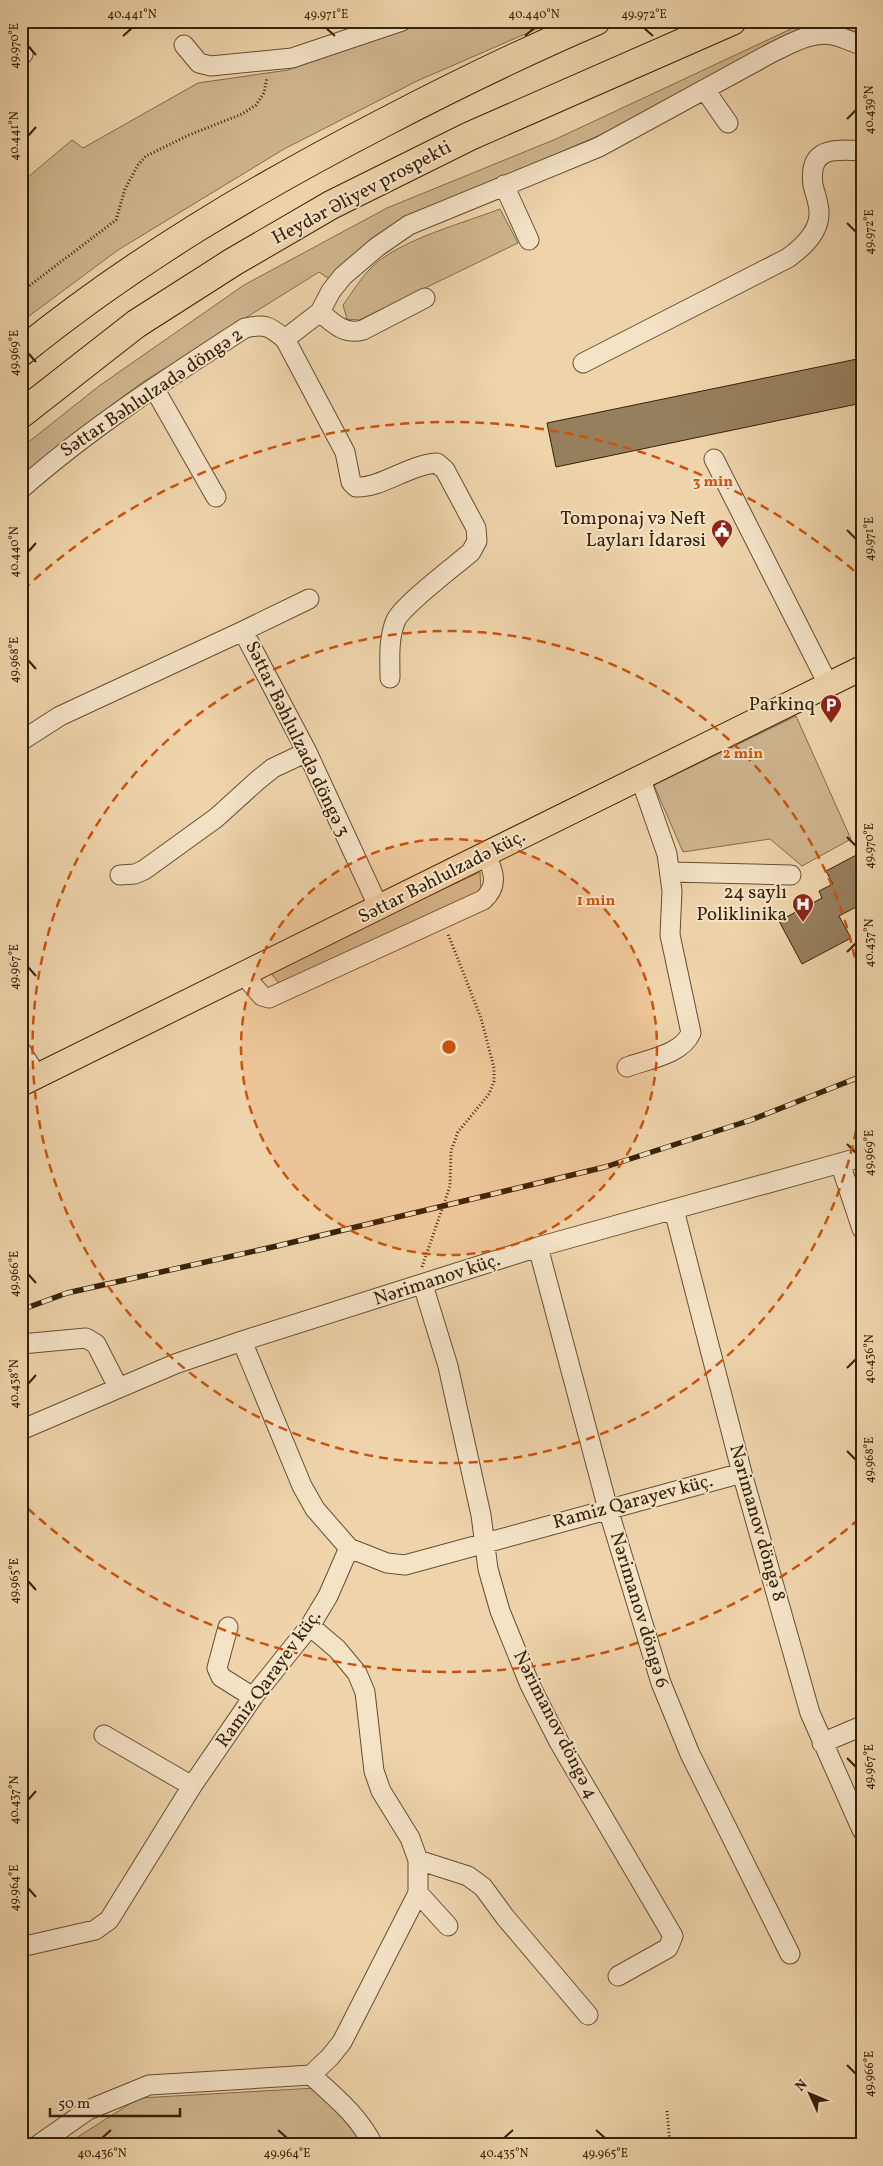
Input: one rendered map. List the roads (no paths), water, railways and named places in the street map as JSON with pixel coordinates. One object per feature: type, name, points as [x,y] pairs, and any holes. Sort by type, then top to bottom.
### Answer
[{"type":"highway","points":[[21,352],[118,280],[208,220],[302,165],[448,90],[560,28],[596,21]]},
{"type":"highway","name":"Heydər Əliyev prospekti","points":[[21,414],[136,324],[233,262],[331,205],[470,136],[732,21]]},
{"type":"highway","points":[[674,47],[743,21]]},
{"type":"main road","name":"Səttar Bəhlulzadə küç.","points":[[29,1080],[862,668]]},
{"type":"street","points":[[184,45],[200,63],[211,66],[292,58],[402,21]]},
{"type":"street","points":[[390,678],[391,635],[396,619],[406,607],[471,552],[477,541],[476,528],[445,470],[437,463],[426,464],[402,472],[366,487],[356,487],[351,482],[345,452],[285,339],[320,312],[331,291],[343,276],[377,247],[409,225],[599,147],[772,52],[814,35],[831,35],[862,45]]},
{"type":"street","points":[[705,90],[728,123]]},
{"type":"street","points":[[583,363],[788,258],[800,249],[812,234],[819,212],[813,182],[814,166],[820,156],[835,149],[862,150]]},
{"type":"street","points":[[504,185],[529,240]]},
{"type":"street","points":[[320,312],[344,331],[354,332],[363,330],[425,298]]},
{"type":"street","name":"Səttar Bəhlulzadə döngə 2","points":[[21,489],[60,454],[154,388],[245,328],[258,325],[270,327],[285,339]]},
{"type":"street","points":[[154,388],[216,497]]},
{"type":"street","points":[[714,459],[828,684]]},
{"type":"street","points":[[243,631],[309,598]]},
{"type":"street","name":"Səttar Bəhlulzadə döngə 3","points":[[21,741],[60,716],[243,631],[307,752],[379,908]]},
{"type":"street","points":[[120,875],[135,874],[144,870],[216,818],[274,768],[307,752]]},
{"type":"street","points":[[627,1067],[678,1049],[686,1043],[691,1034],[670,935],[671,872],[667,854],[640,777]]},
{"type":"street","points":[[244,975],[262,996],[269,998],[483,900],[491,894],[494,883],[494,872],[486,855]]},
{"type":"street","points":[[671,872],[790,875]]},
{"type":"street","points":[[21,1051],[29,1080]]},
{"type":"street","name":"Nərimanov küç.","points":[[21,1430],[175,1364],[242,1341],[538,1247],[862,1157]]},
{"type":"street","points":[[840,1163],[862,1229]]},
{"type":"street","name":"Nərimanov döngə 8","points":[[674,1210],[742,1473],[810,1713],[862,1830]]},
{"type":"street","name":"Nərimanov döngə 6","points":[[538,1247],[608,1509],[661,1683],[690,1754],[790,1954]]},
{"type":"street","name":"Nərimanov döngə 4","points":[[422,1285],[448,1366],[481,1516],[488,1569],[500,1611],[530,1685],[559,1742],[673,1936],[668,1948],[618,1976]]},
{"type":"street","points":[[21,1344],[86,1338],[96,1344],[118,1387]]},
{"type":"street","points":[[242,1341],[302,1486],[315,1509],[349,1548]]},
{"type":"street","name":"Ramiz Qarayev küç.","points":[[21,1947],[94,1930],[109,1920],[192,1786],[253,1697],[310,1626],[328,1596],[349,1548],[387,1563],[405,1565],[742,1473]]},
{"type":"street","points":[[228,1626],[217,1668],[221,1677],[253,1697]]},
{"type":"street","points":[[38,2145],[88,2110],[149,2085],[311,2075],[330,2057],[342,2042],[418,1894],[418,1860],[410,1838],[381,1791],[374,1771],[365,1692],[357,1673],[337,1649],[310,1626]]},
{"type":"street","points":[[822,1743],[862,1726]]},
{"type":"street","points":[[104,1735],[192,1786]]},
{"type":"street","points":[[418,1860],[468,1876],[483,1887],[505,1917],[588,2015]]},
{"type":"street","points":[[418,1894],[448,1926]]},
{"type":"street","points":[[311,2075],[366,2130],[373,2145]]},
{"type":"railway","points":[[21,1310],[67,1293],[277,1246],[605,1167],[751,1120],[862,1076]]},
{"type":"place","name":"Tomponaj vэ Neft Layları İdarəsi","points":[[722,549]]},
{"type":"place","name":"Parkinq","points":[[831,724]]},
{"type":"place","name":"24 saylı Poliklinika","points":[[803,923]]}]
